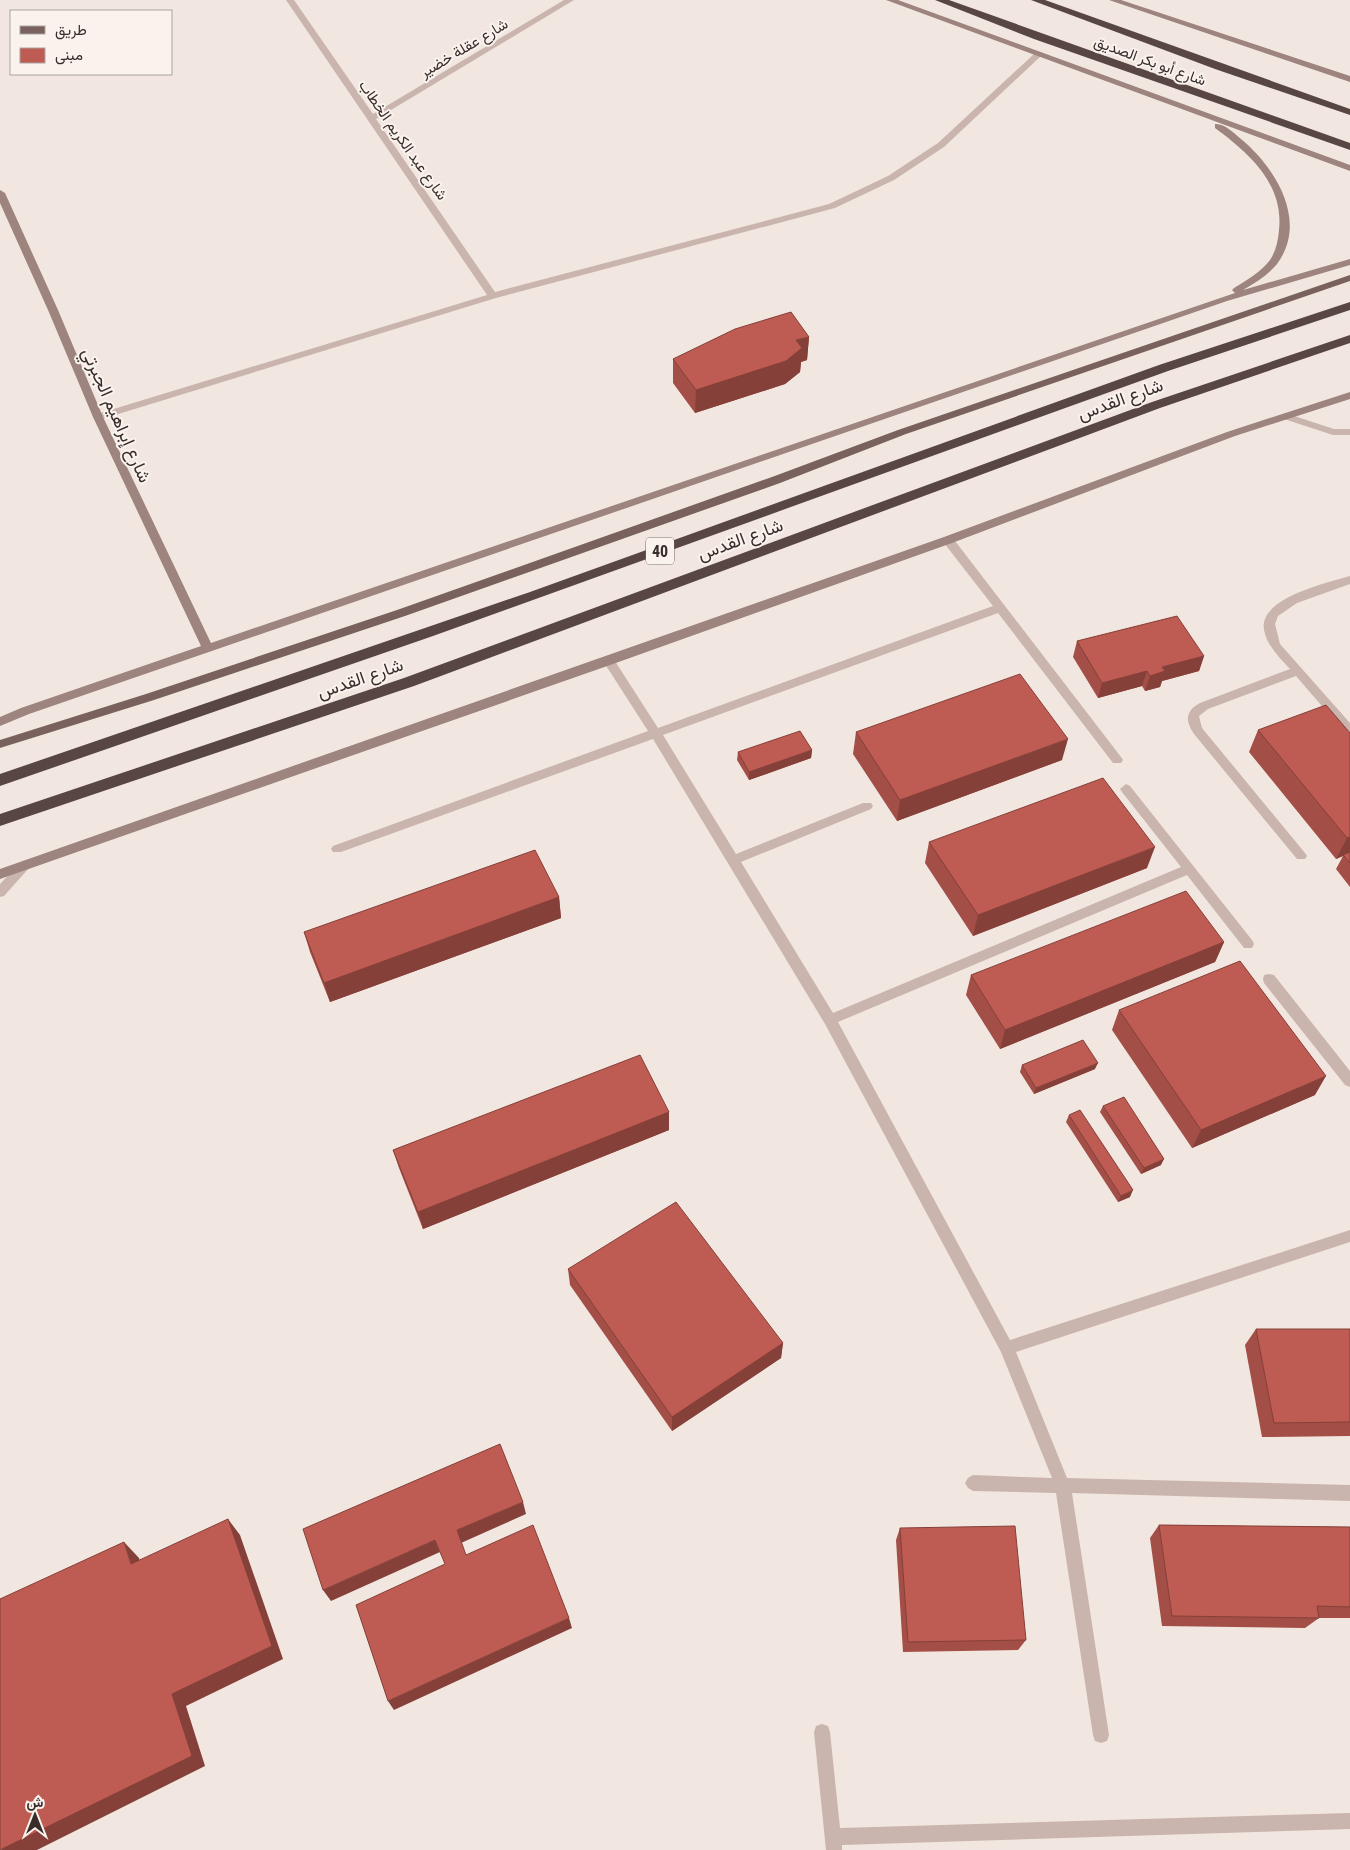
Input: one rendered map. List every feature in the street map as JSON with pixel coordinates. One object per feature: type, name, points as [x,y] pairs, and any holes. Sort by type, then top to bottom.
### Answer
[{"type":"highway","name":"شارع أبو بكر الصديق","points":[[940,0],[1057,44],[1350,147]]},
{"type":"highway","name":"شارع أبو بكر الصديق","points":[[1036,0],[1219,67],[1350,112]]},
{"type":"highway","name":"شارع القدس","points":[[0,780],[404,642],[921,457],[1149,373],[1350,306]]},
{"type":"highway","name":"شارع القدس","points":[[0,820],[409,682],[1156,405],[1350,339]]},
{"type":"main road","points":[[890,0],[1350,168]]},
{"type":"main road","points":[[1113,0],[1350,79]]},
{"type":"main road","points":[[1204,116],[1239,141],[1271,176],[1280,195],[1285,216],[1283,236],[1277,256],[1261,275],[1224,299]]},
{"type":"main road","name":"شارع إبراهيم الجبرتي","points":[[0,193],[53,310],[98,417],[208,648]]},
{"type":"main road","points":[[0,722],[25,711],[1224,299],[1350,262]]},
{"type":"main road","points":[[0,744],[150,697],[401,613],[776,480],[902,432],[1350,278]]},
{"type":"main road","points":[[0,874],[609,661],[948,540],[1285,416],[1350,395]]},
{"type":"street","name":"شارع عبد الكريم الخطاب","points":[[290,0],[493,296]]},
{"type":"street","name":"شارع عقلة خضير","points":[[371,119],[570,0]]},
{"type":"street","points":[[98,417],[493,296],[832,206],[891,178],[941,145],[1038,55]]},
{"type":"street","points":[[1285,416],[1333,432],[1350,432]]},
{"type":"street","points":[[948,540],[1117,760]]},
{"type":"street","points":[[1350,580],[1279,607],[1270,618],[1270,632],[1276,646],[1350,731]]},
{"type":"street","points":[[337,849],[1000,608]]},
{"type":"street","points":[[609,661],[656,734],[830,1020],[1007,1348],[1063,1486],[1101,1735]]},
{"type":"street","points":[[1297,671],[1204,706],[1196,710],[1192,716],[1192,723],[1302,856]]},
{"type":"street","points":[[1126,789],[1248,944]]},
{"type":"street","points":[[733,860],[867,806]]},
{"type":"street","points":[[0,892],[25,866]]},
{"type":"street","points":[[830,1020],[1189,869]]},
{"type":"street","points":[[1269,979],[1350,1081]]},
{"type":"street","points":[[1007,1348],[1350,1236]]},
{"type":"street","points":[[973,1483],[1350,1493]]},
{"type":"street","points":[[822,1732],[834,1844],[1350,1821]]},
{"type":"building","points":[[791,312],[809,337],[796,340],[802,348],[786,361],[696,390],[673,359],[735,329]]},
{"type":"building","points":[[1177,616],[1204,656],[1162,667],[1165,671],[1150,676],[1147,671],[1102,683],[1077,641]]},
{"type":"building","points":[[1020,674],[1068,739],[900,800],[856,732]]},
{"type":"building","points":[[1326,705],[1350,733],[1350,837],[1347,838],[1258,730]]},
{"type":"building","points":[[800,731],[812,750],[749,772],[738,752]]},
{"type":"building","points":[[1103,778],[1155,847],[978,915],[929,842]]},
{"type":"building","points":[[535,850],[559,897],[324,983],[304,932]]},
{"type":"building","points":[[1350,852],[1350,863],[1343,855]]},
{"type":"building","points":[[1186,891],[1224,942],[1005,1030],[971,975]]},
{"type":"building","points":[[1240,961],[1326,1076],[1201,1130],[1119,1010]]},
{"type":"building","points":[[1083,1040],[1098,1063],[1036,1088],[1022,1065]]},
{"type":"building","points":[[640,1055],[669,1112],[418,1212],[393,1150]]},
{"type":"building","points":[[1124,1097],[1164,1159],[1144,1168],[1103,1106]]},
{"type":"building","points":[[1080,1110],[1133,1190],[1121,1196],[1069,1115]]},
{"type":"building","points":[[676,1202],[783,1343],[672,1417],[568,1269]]},
{"type":"building","points":[[1256,1329],[1350,1329],[1350,1422],[1274,1423]]},
{"type":"building","points":[[500,1444],[523,1502],[457,1530],[466,1555],[533,1525],[569,1618],[388,1701],[356,1605],[445,1564],[435,1540],[323,1590],[303,1529]]},
{"type":"building","points":[[228,1519],[272,1646],[172,1694],[192,1756],[0,1850],[0,1599],[124,1542],[131,1564]]},
{"type":"building","points":[[1159,1525],[1350,1527],[1350,1607],[1317,1606],[1319,1618],[1172,1616]]},
{"type":"building","points":[[1015,1526],[1026,1640],[908,1642],[900,1528]]}]
